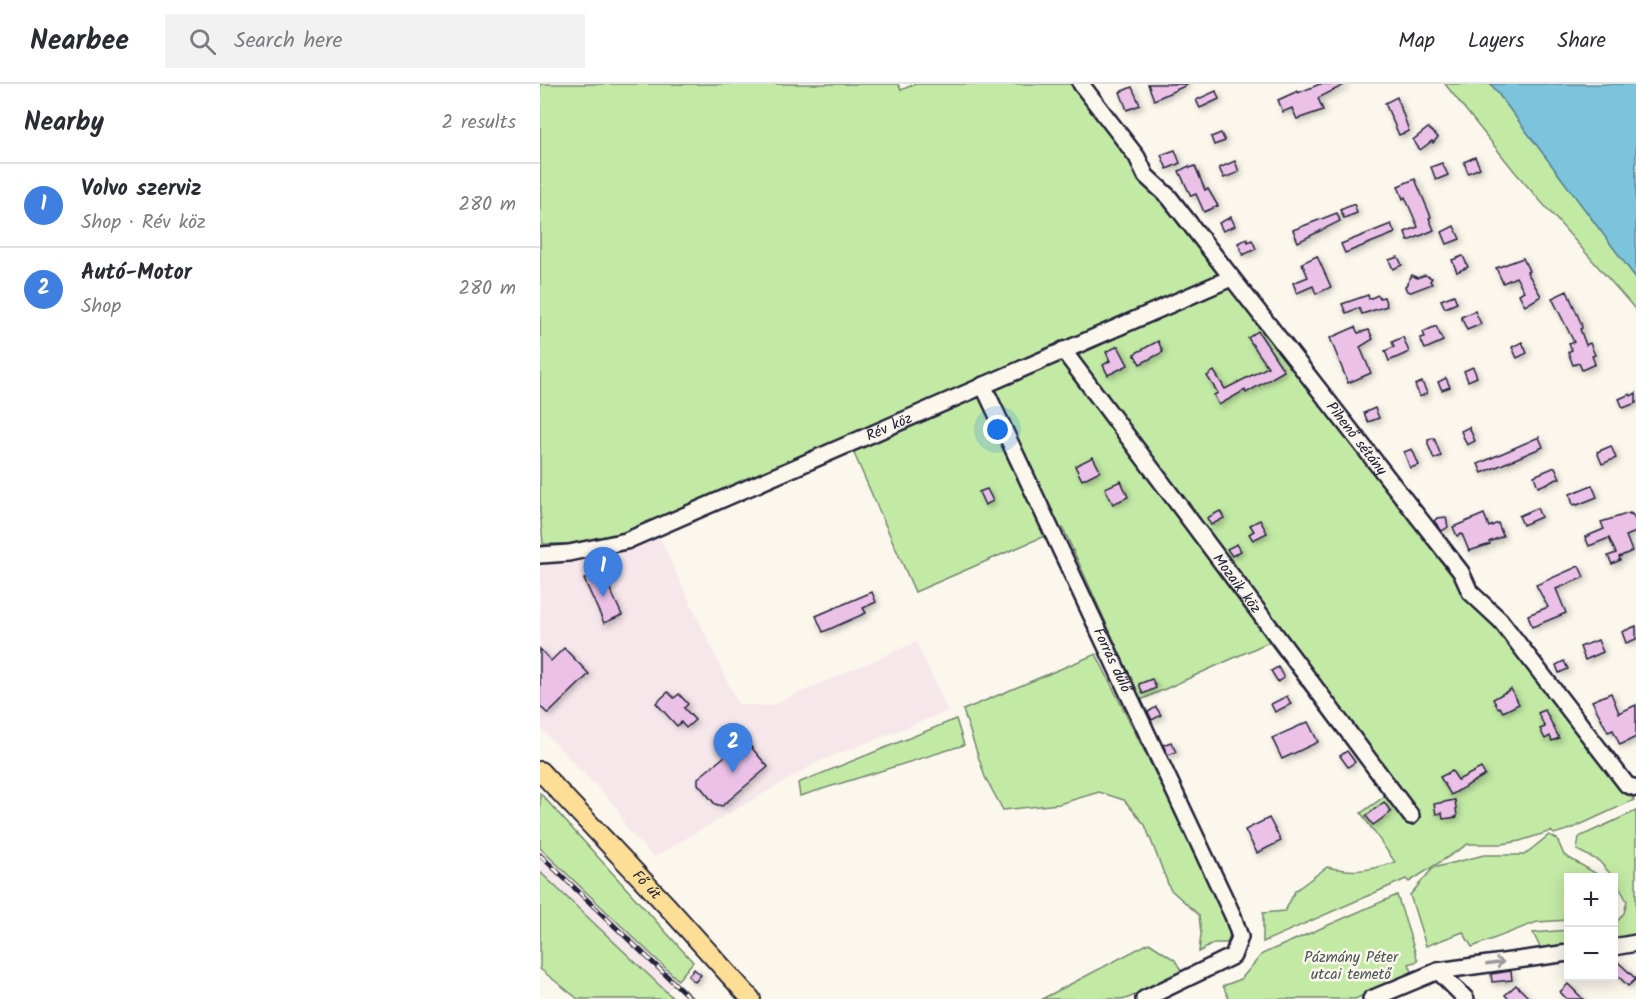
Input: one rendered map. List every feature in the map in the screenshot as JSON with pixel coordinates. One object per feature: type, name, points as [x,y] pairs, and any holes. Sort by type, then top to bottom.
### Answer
[{"type":"main road","name":"Fő út","points":[[540,771],[751,999]]},
{"type":"street","name":"Pihenő sétány","points":[[1081,84],[1137,158],[1146,176],[1169,197],[1461,572],[1470,592],[1500,620],[1627,785],[1636,788]]},
{"type":"street","name":"Rév köz","points":[[540,555],[569,553],[626,541],[1231,278]]},
{"type":"street","name":"Mozaik köz","points":[[1063,350],[1411,816]]},
{"type":"street","name":"Forrás dűlő","points":[[983,385],[1233,916],[1240,937],[1233,956],[1144,999]]},
{"type":"street","points":[[1618,945],[1636,943]]},
{"type":"street","points":[[1371,999],[1438,971],[1564,954]]},
{"type":"street","points":[[1438,971],[1466,999]]},
{"type":"shaded area","points":[[658,534],[738,704],[769,706],[916,642],[948,711],[818,762],[654,857],[626,828],[618,809],[540,728],[540,564],[557,564],[607,555]]},
{"type":"shaded area","points":[[540,848],[678,980],[667,992],[540,872]]},
{"type":"green space","points":[[540,84],[898,84],[901,90],[915,84],[1070,84],[1222,279],[622,533],[580,544],[543,544],[540,511]]},
{"type":"green space","points":[[1445,84],[1491,84],[1636,278],[1636,310],[1515,172]]},
{"type":"green space","points":[[1226,284],[1634,800],[1573,828],[1554,834],[1551,831],[1502,844],[1468,844],[1409,882],[1406,879],[1263,942],[1263,913],[1285,911],[1295,891],[1327,867],[1361,870],[1395,862],[1361,813],[1385,796],[1269,642],[1141,700],[1063,528],[915,592],[852,449],[977,394],[1079,355],[1226,288]]},
{"type":"green space","points":[[1096,654],[1224,911],[1230,934],[1227,943],[1214,943],[1199,952],[1201,934],[1199,915],[1170,889],[1145,825],[1124,800],[1099,792],[1059,804],[1003,810],[985,777],[963,710]]},
{"type":"green space","points":[[956,719],[964,745],[800,796],[798,783]]},
{"type":"green space","points":[[540,793],[693,962],[678,980],[540,848]]},
{"type":"green space","points":[[1636,811],[1636,939],[1618,941],[1618,920],[1624,913],[1627,901],[1618,885],[1618,873],[1610,873],[1599,861],[1577,850],[1579,837]]},
{"type":"green space","points":[[1549,835],[1557,839],[1564,855],[1595,873],[1564,873],[1564,920],[1537,922],[1472,947],[1463,932],[1426,946],[1410,895],[1433,868],[1484,855],[1524,855]]},
{"type":"green space","points":[[540,872],[674,999],[578,999],[540,969]]},
{"type":"green space","name":"Pázmány Péter utcai temető","points":[[1397,895],[1418,961],[1409,964],[1413,974],[1355,999],[1229,999],[1223,986],[1241,979],[1262,954]]},
{"type":"green space","points":[[1564,930],[1564,948],[1542,951],[1533,933]]},
{"type":"green space","points":[[1149,943],[1175,960],[1183,974],[1126,999],[1042,999]]},
{"type":"water","points":[[1491,84],[1636,84],[1636,278]]},
{"type":"building","points":[[1148,84],[1189,84],[1154,100]]},
{"type":"building","points":[[1320,84],[1346,84],[1318,98],[1323,110],[1297,119],[1292,108],[1283,112],[1278,100]]},
{"type":"building","points":[[1132,87],[1140,105],[1127,110],[1120,92]]},
{"type":"building","points":[[1216,91],[1219,99],[1200,108],[1196,100]]},
{"type":"building","points":[[1397,97],[1409,131],[1399,135],[1385,103]]},
{"type":"building","points":[[1428,128],[1438,137],[1433,143],[1432,141],[1420,150],[1413,140]]},
{"type":"building","points":[[1221,133],[1225,141],[1214,145],[1211,137]]},
{"type":"building","points":[[1175,150],[1180,163],[1167,169],[1161,155]]},
{"type":"building","points":[[1475,157],[1480,168],[1468,173],[1464,162]]},
{"type":"building","points":[[1235,161],[1239,172],[1224,178],[1219,168]]},
{"type":"building","points":[[1442,163],[1448,175],[1436,180],[1431,167]]},
{"type":"building","points":[[1189,166],[1190,168],[1195,166],[1205,190],[1208,189],[1218,206],[1204,212],[1196,194],[1191,196],[1179,171]]},
{"type":"building","points":[[1415,179],[1434,230],[1408,241],[1405,232],[1418,227],[1398,186]]},
{"type":"building","points":[[1354,204],[1357,213],[1344,218],[1340,210]]},
{"type":"building","points":[[1337,213],[1340,221],[1298,242],[1293,230]]},
{"type":"building","points":[[1231,217],[1235,226],[1223,231],[1219,223]]},
{"type":"building","points":[[1391,224],[1395,233],[1345,253],[1341,244]]},
{"type":"building","points":[[1454,226],[1460,239],[1447,244],[1442,232]]},
{"type":"building","points":[[1247,239],[1248,242],[1252,240],[1256,249],[1243,255],[1238,243]]},
{"type":"building","points":[[1317,256],[1331,287],[1316,294],[1313,286],[1297,293],[1293,283],[1308,277],[1302,263]]},
{"type":"building","points":[[1463,256],[1468,267],[1457,272],[1452,260]]},
{"type":"building","points":[[1398,257],[1402,265],[1393,269],[1389,260]]},
{"type":"building","points":[[1523,258],[1529,271],[1527,272],[1541,296],[1525,306],[1519,294],[1524,291],[1516,277],[1503,283],[1496,268]]},
{"type":"building","points":[[1412,275],[1417,278],[1425,275],[1432,278],[1430,281],[1432,284],[1411,292],[1407,291],[1405,287]]},
{"type":"building","points":[[1567,291],[1581,323],[1582,328],[1580,329],[1586,345],[1590,343],[1595,355],[1592,356],[1595,364],[1582,370],[1579,363],[1573,365],[1568,352],[1572,350],[1569,344],[1574,342],[1552,298]]},
{"type":"building","points":[[1368,295],[1369,299],[1378,295],[1380,298],[1384,297],[1387,306],[1362,314],[1359,308],[1346,313],[1342,304]]},
{"type":"building","points":[[1454,295],[1457,303],[1445,308],[1441,300]]},
{"type":"building","points":[[1475,311],[1481,324],[1467,330],[1461,317]]},
{"type":"building","points":[[1436,326],[1443,341],[1425,349],[1420,338],[1425,337],[1423,332]]},
{"type":"building","points":[[1355,327],[1358,333],[1369,330],[1373,339],[1360,347],[1371,373],[1348,383],[1330,338]]},
{"type":"building","points":[[1258,331],[1284,371],[1246,393],[1245,390],[1219,405],[1214,395],[1218,393],[1207,376],[1214,371],[1225,389],[1268,367],[1248,338]]},
{"type":"building","points":[[1403,337],[1409,352],[1389,361],[1385,351],[1394,347],[1392,342]]},
{"type":"building","points":[[1158,341],[1163,352],[1140,364],[1134,354]]},
{"type":"building","points":[[1522,342],[1527,353],[1517,358],[1512,347]]},
{"type":"building","points":[[1118,346],[1128,365],[1108,375],[1103,365],[1110,361],[1106,352]]},
{"type":"building","points":[[1473,367],[1477,377],[1468,381],[1464,371]]},
{"type":"building","points":[[1446,378],[1450,387],[1442,390],[1438,382]]},
{"type":"building","points":[[1422,382],[1427,393],[1420,397],[1415,385]]},
{"type":"building","points":[[1636,393],[1636,403],[1623,408],[1619,399]]},
{"type":"building","points":[[1375,408],[1379,418],[1368,422],[1364,413]]},
{"type":"building","points":[[1469,427],[1475,441],[1467,445],[1461,431]]},
{"type":"building","points":[[1539,437],[1543,447],[1482,473],[1478,464]]},
{"type":"building","points":[[1434,438],[1441,456],[1434,459],[1428,440]]},
{"type":"building","points":[[1611,446],[1616,458],[1602,464],[1597,452]]},
{"type":"building","points":[[1412,449],[1419,465],[1410,468],[1404,452]]},
{"type":"building","points":[[1093,457],[1100,471],[1082,480],[1075,466]]},
{"type":"building","points":[[1555,467],[1560,478],[1538,487],[1534,476]]},
{"type":"building","points":[[1121,481],[1128,497],[1113,504],[1105,488]]},
{"type":"building","points":[[1592,485],[1597,497],[1573,505],[1570,494]]},
{"type":"building","points":[[987,489],[993,501],[985,505],[979,492]]},
{"type":"building","points":[[1537,508],[1541,517],[1523,525],[1519,516]]},
{"type":"building","points":[[1220,511],[1224,518],[1211,525],[1207,518]]},
{"type":"building","points":[[1630,513],[1636,522],[1636,532],[1626,536],[1632,551],[1619,557],[1620,560],[1612,564],[1608,556],[1616,553],[1609,538],[1589,546],[1585,537],[1604,529],[1601,522]]},
{"type":"building","points":[[1484,514],[1489,527],[1498,523],[1503,536],[1489,542],[1490,544],[1469,551],[1462,534],[1457,536],[1453,527]]},
{"type":"building","points":[[1446,517],[1448,527],[1442,531],[1434,521],[1437,518]]},
{"type":"building","points":[[1260,520],[1267,533],[1253,540],[1249,534],[1254,531],[1250,525]]},
{"type":"building","points":[[1237,544],[1241,551],[1232,556],[1227,549]]},
{"type":"building","points":[[1579,566],[1584,577],[1556,589],[1566,613],[1532,627],[1528,615],[1548,607],[1536,585]]},
{"type":"building","points":[[601,570],[622,615],[604,623],[584,579]]},
{"type":"building","points":[[872,592],[876,602],[863,608],[866,613],[823,632],[816,616]]},
{"type":"building","points":[[1636,626],[1636,639],[1626,643],[1622,632]]},
{"type":"building","points":[[1598,640],[1603,652],[1585,660],[1580,647]]},
{"type":"building","points":[[564,648],[589,674],[548,714],[540,706],[540,649],[551,661]]},
{"type":"building","points":[[1564,661],[1568,669],[1559,673],[1556,665]]},
{"type":"building","points":[[1278,667],[1284,678],[1278,682],[1271,671]]},
{"type":"building","points":[[1152,679],[1156,688],[1143,694],[1139,684]]},
{"type":"building","points":[[1511,689],[1519,704],[1503,712],[1493,699]]},
{"type":"building","points":[[668,692],[674,698],[679,694],[688,704],[684,708],[695,720],[686,728],[681,722],[677,726],[656,703]]},
{"type":"building","points":[[1611,693],[1619,713],[1636,705],[1636,737],[1620,745],[1613,730],[1608,732],[1592,701]]},
{"type":"building","points":[[1287,696],[1291,704],[1275,712],[1271,704]]},
{"type":"building","points":[[1156,707],[1161,715],[1152,720],[1148,712]]},
{"type":"building","points":[[1545,710],[1559,738],[1552,741],[1550,736],[1545,739],[1540,729],[1545,727],[1538,713]]},
{"type":"building","points":[[1308,722],[1318,742],[1282,759],[1272,738]]},
{"type":"building","points":[[745,740],[768,767],[722,806],[715,804],[698,784],[698,778]]},
{"type":"building","points":[[1171,742],[1176,752],[1168,755],[1163,745]]},
{"type":"building","points":[[1347,751],[1355,762],[1348,767],[1340,756]]},
{"type":"building","points":[[1481,768],[1485,775],[1451,795],[1440,777],[1452,771],[1458,780]]},
{"type":"building","points":[[1455,800],[1457,817],[1443,819],[1442,813],[1436,814],[1434,804]]},
{"type":"building","points":[[1384,802],[1391,812],[1373,825],[1366,816]]},
{"type":"building","points":[[1269,818],[1281,841],[1257,853],[1245,830]]},
{"type":"building","points":[[1618,962],[1636,979],[1628,986],[1618,976]]},
{"type":"building","points":[[694,969],[701,975],[695,982],[688,976]]},
{"type":"building","points":[[1511,971],[1512,980],[1492,982],[1491,974]]},
{"type":"building","points":[[1568,984],[1583,999],[1567,999],[1560,992]]},
{"type":"building","points":[[1516,985],[1530,999],[1509,999],[1505,995]]},
{"type":"railway","points":[[540,855],[691,999]]},
{"type":"place","name":"Volvo szerviz","points":[[603,597]]},
{"type":"place","name":"Autó-Motor","points":[[733,773]]}]
